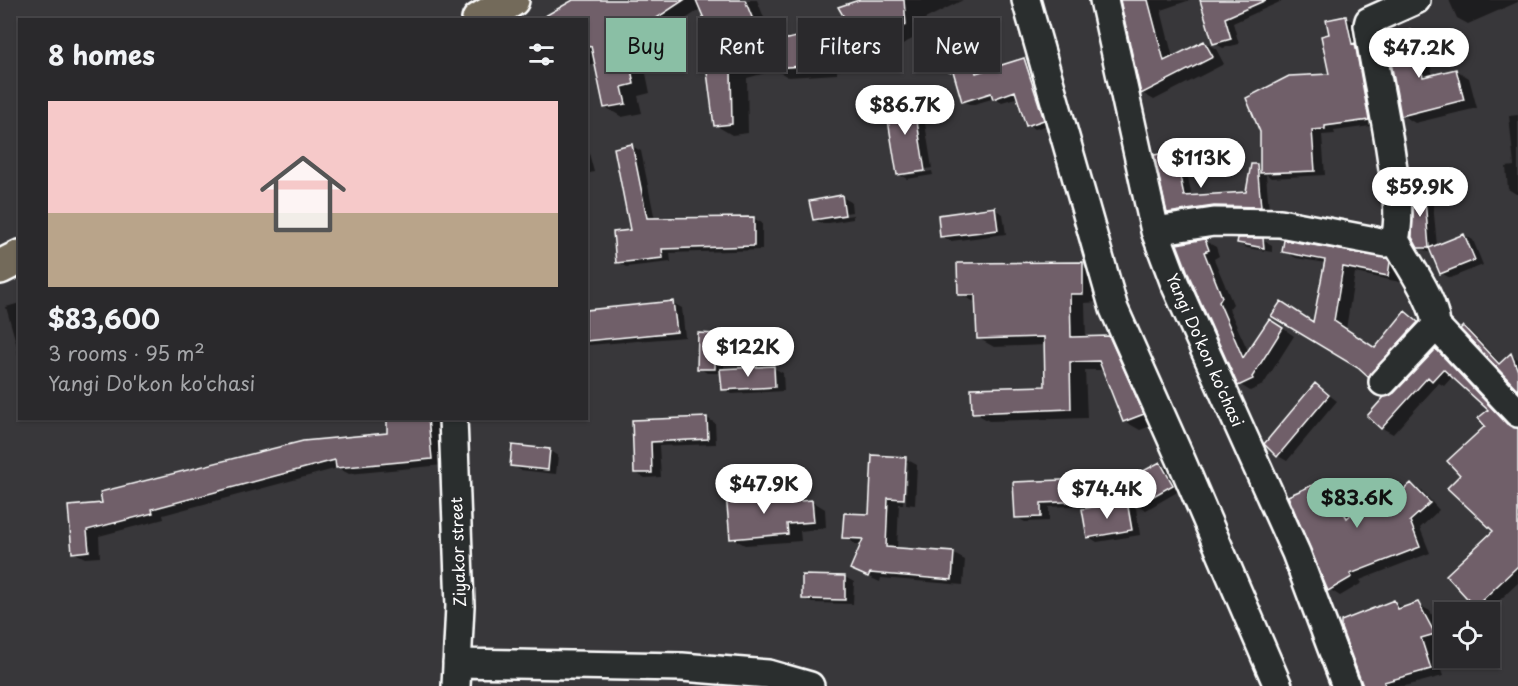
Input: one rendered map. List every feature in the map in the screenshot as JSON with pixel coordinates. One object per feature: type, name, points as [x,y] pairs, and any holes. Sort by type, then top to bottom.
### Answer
[{"type":"main road","points":[[482,18],[512,0]]},
{"type":"main road","points":[[0,267],[18,258]]},
{"type":"street","points":[[1026,0],[1114,309],[1278,686]]},
{"type":"street","name":"Yangi Do'kon ko'chasi","points":[[1104,0],[1155,231],[1175,284],[1296,553],[1346,686]]},
{"type":"street","points":[[1416,0],[1369,21],[1368,25],[1396,185],[1398,229],[1395,240],[1428,300],[1436,318],[1436,326],[1518,413]]},
{"type":"street","points":[[1155,231],[1214,222],[1280,223],[1386,243],[1395,240]]},
{"type":"street","points":[[1383,382],[1436,326]]},
{"type":"street","name":"Ziyakor street","points":[[453,420],[460,606],[456,674]]},
{"type":"street","points":[[456,674],[682,667],[768,674],[810,686]]},
{"type":"building","points":[[573,0],[684,0],[657,18],[606,18],[606,72],[632,72],[634,84],[622,87],[626,104],[604,108],[591,46],[588,47],[588,18],[542,18]]},
{"type":"building","points":[[696,0],[745,0],[752,18],[704,18]]},
{"type":"building","points":[[859,0],[904,0],[906,25],[902,27],[902,18],[844,18],[838,7]]},
{"type":"building","points":[[1120,0],[1148,0],[1164,61],[1204,41],[1213,57],[1141,94]]},
{"type":"building","points":[[1200,0],[1266,0],[1225,18],[1231,39],[1213,44]]},
{"type":"building","points":[[1346,16],[1352,44],[1355,43],[1369,120],[1312,130],[1315,171],[1260,173],[1260,132],[1246,98],[1289,76],[1329,74],[1321,36],[1329,34],[1326,20]]},
{"type":"building","points":[[1411,30],[1423,77],[1456,69],[1464,100],[1401,116],[1386,36]]},
{"type":"building","points":[[798,36],[798,66],[786,67],[786,39]]},
{"type":"building","points":[[1024,58],[1044,120],[1026,126],[1015,91],[993,99],[991,93],[962,102],[953,72],[1000,72],[1000,66]]},
{"type":"building","points":[[707,72],[731,72],[732,124],[714,126]]},
{"type":"building","points":[[913,97],[925,171],[897,175],[885,102]]},
{"type":"building","points":[[632,144],[647,218],[754,217],[754,246],[662,249],[663,258],[616,263],[613,232],[630,230],[614,148]]},
{"type":"building","points":[[1175,151],[1184,196],[1246,192],[1251,164],[1257,164],[1261,207],[1214,206],[1167,213],[1154,155]]},
{"type":"building","points":[[1412,187],[1424,187],[1429,248],[1418,248],[1412,237]]},
{"type":"building","points":[[842,195],[845,215],[813,220],[809,201]]},
{"type":"building","points":[[995,207],[998,230],[940,237],[938,215]]},
{"type":"building","points":[[1464,234],[1475,260],[1440,274],[1429,248]]},
{"type":"building","points":[[1238,238],[1263,238],[1264,248],[1237,243]]},
{"type":"building","points":[[1205,239],[1209,250],[1204,252],[1222,297],[1219,302],[1243,358],[1269,319],[1283,328],[1252,377],[1253,379],[1238,386],[1177,244]]},
{"type":"building","points":[[1284,240],[1387,258],[1390,262],[1388,276],[1343,267],[1334,321],[1375,348],[1405,311],[1418,322],[1368,377],[1358,368],[1271,316],[1281,301],[1313,322],[1325,260],[1282,252]]},
{"type":"building","points":[[1083,262],[1083,294],[1070,294],[1071,337],[1109,336],[1144,414],[1123,422],[1099,361],[1070,362],[1071,409],[972,413],[971,388],[1045,386],[1044,337],[977,339],[975,295],[958,295],[957,263]]},
{"type":"building","points":[[673,301],[677,332],[588,341],[588,310]]},
{"type":"building","points":[[1463,326],[1499,364],[1511,353],[1518,371],[1518,390],[1460,329]]},
{"type":"building","points":[[698,333],[716,334],[715,369],[697,369]]},
{"type":"building","points":[[1436,349],[1507,424],[1518,428],[1518,566],[1480,602],[1470,602],[1446,575],[1493,531],[1447,488],[1460,475],[1447,461],[1485,426],[1478,418],[1488,410],[1443,369],[1432,381],[1428,377],[1381,429],[1367,416],[1384,397],[1394,393]]},
{"type":"building","points":[[774,366],[775,387],[722,390],[720,369]]},
{"type":"building","points":[[1315,383],[1329,395],[1277,457],[1264,444]]},
{"type":"building","points":[[707,417],[708,439],[651,442],[652,473],[634,473],[632,420]]},
{"type":"building","points":[[387,420],[428,420],[432,459],[336,468],[335,460],[152,509],[153,513],[87,530],[89,551],[72,553],[68,506],[102,503],[100,492],[303,441],[387,433]]},
{"type":"building","points":[[512,445],[550,449],[548,470],[510,466]]},
{"type":"building","points":[[872,455],[906,457],[904,499],[888,498],[886,547],[954,552],[952,580],[870,573],[868,577],[850,569],[863,539],[842,538],[844,513],[869,514]]},
{"type":"building","points":[[1160,462],[1173,485],[1136,506],[1123,482]]},
{"type":"building","points":[[1085,479],[1086,501],[1041,503],[1041,517],[1015,518],[1013,482]]},
{"type":"building","points":[[1324,480],[1347,518],[1386,483],[1398,495],[1411,483],[1430,503],[1410,521],[1420,547],[1350,574],[1352,577],[1328,591],[1288,496]]},
{"type":"building","points":[[762,491],[763,504],[812,500],[814,522],[787,524],[788,534],[730,539],[726,494]]},
{"type":"building","points":[[1127,501],[1132,530],[1087,538],[1082,509]]},
{"type":"building","points":[[802,575],[845,576],[845,600],[802,599]]},
{"type":"building","points":[[1394,600],[1398,609],[1418,602],[1434,632],[1434,634],[1421,638],[1431,669],[1384,682],[1385,686],[1363,686],[1341,628],[1341,621]]}]
